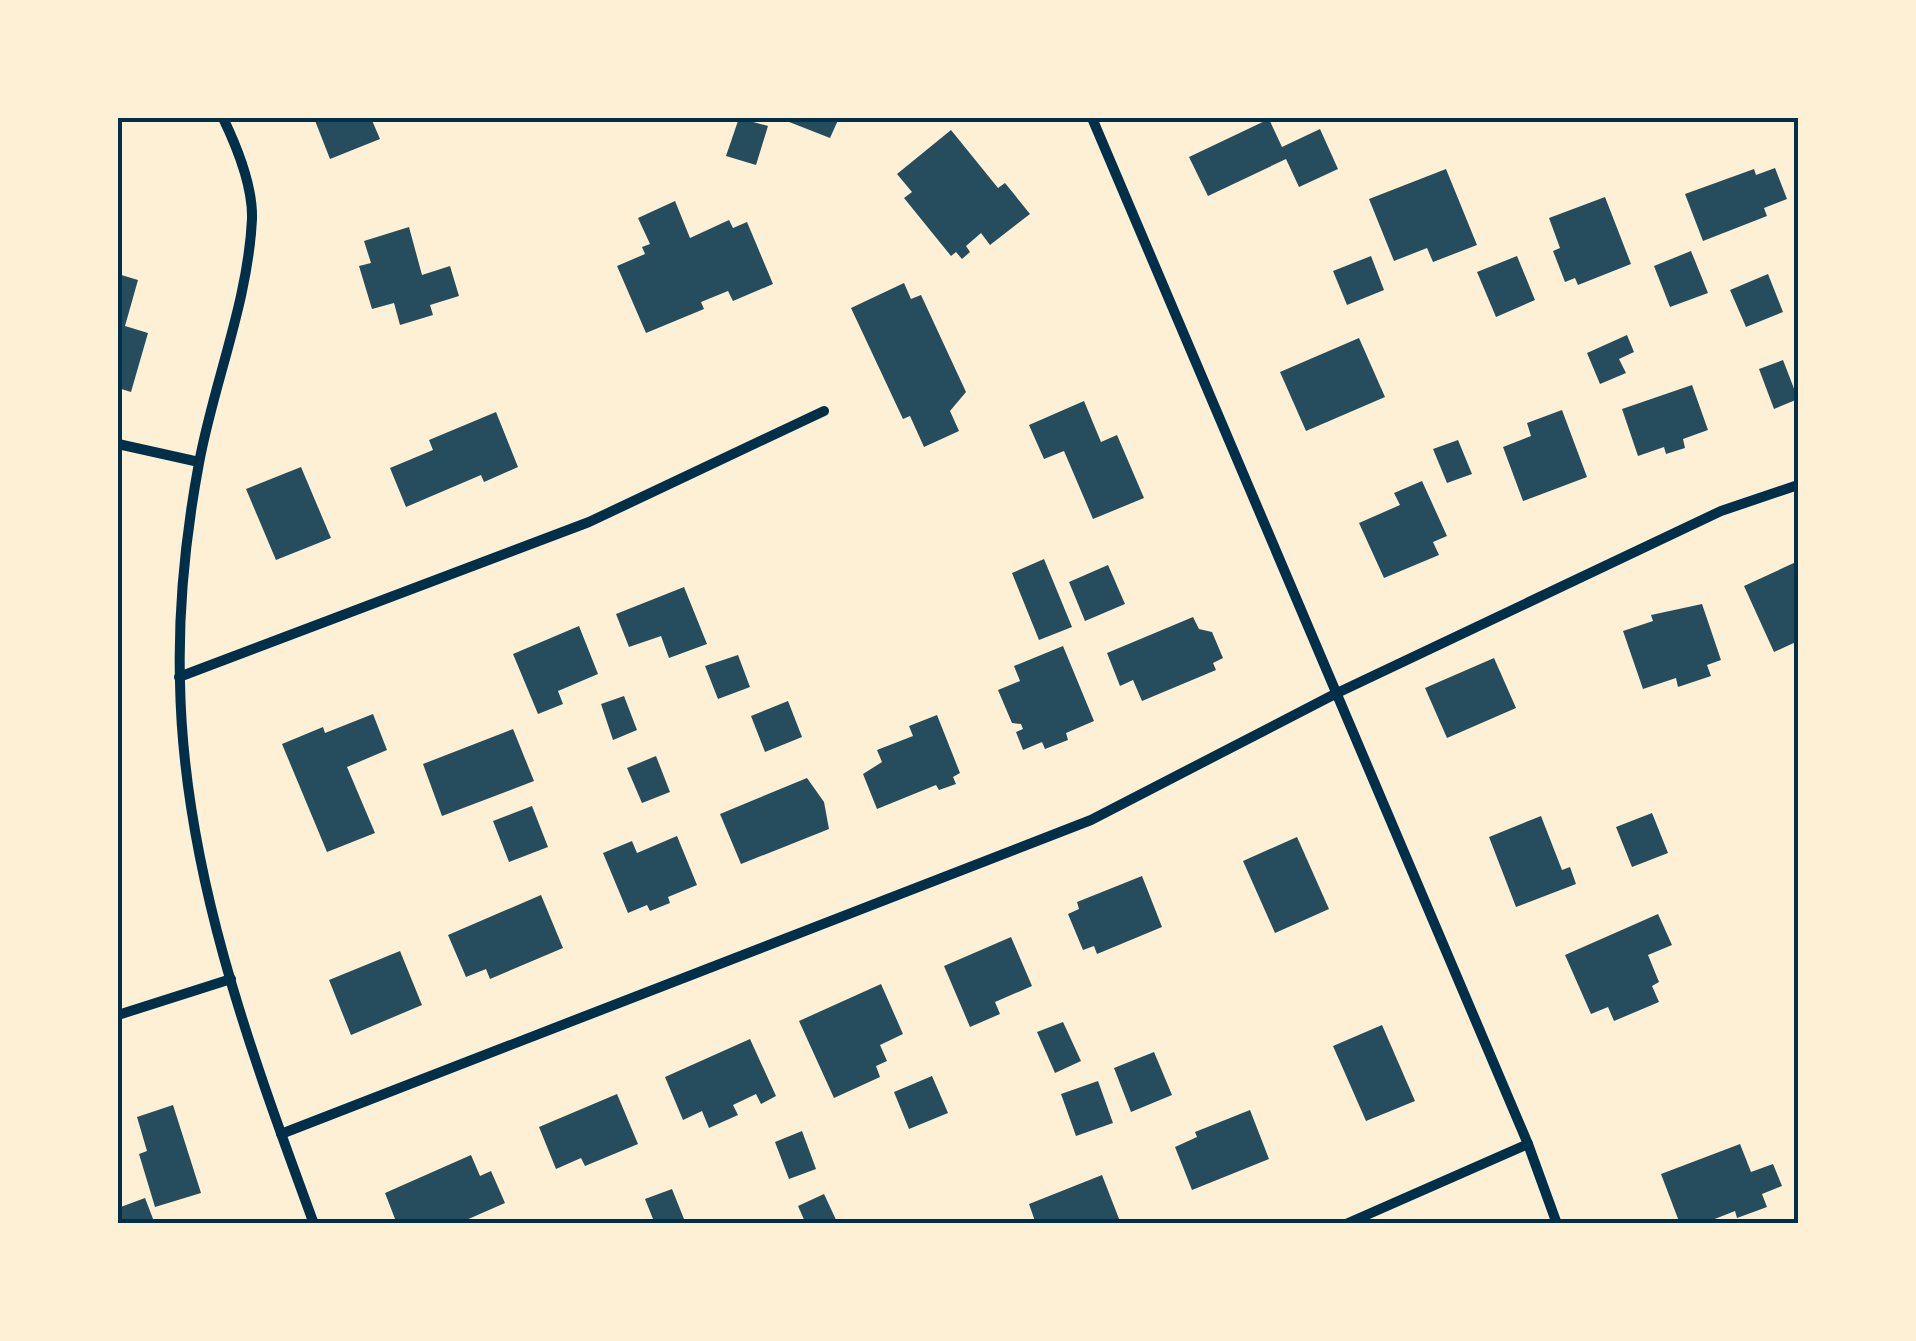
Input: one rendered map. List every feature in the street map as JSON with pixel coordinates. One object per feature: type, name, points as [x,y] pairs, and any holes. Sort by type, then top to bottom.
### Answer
[{"type":"street","points":[[223,118],[239,150],[252,216],[236,315],[199,462],[180,677],[182,748],[196,848],[231,979],[314,1224]]},
{"type":"street","points":[[1092,118],[1528,1144],[1557,1224]]},
{"type":"street","points":[[180,677],[589,522],[824,411]]},
{"type":"street","points":[[118,444],[199,462]]},
{"type":"street","points":[[281,1134],[1090,820],[1334,694],[1720,511],[1798,484]]},
{"type":"street","points":[[118,1015],[231,979]]},
{"type":"street","points":[[1346,1224],[1528,1144]]},
{"type":"building","points":[[314,118],[371,118],[380,139],[330,159]]},
{"type":"building","points":[[739,118],[768,126],[756,165],[726,156]]},
{"type":"building","points":[[779,118],[839,118],[830,138]]},
{"type":"building","points":[[1269,119],[1282,147],[1320,129],[1338,169],[1299,187],[1286,159],[1208,196],[1189,157]]},
{"type":"building","points":[[951,130],[998,188],[1005,183],[1030,214],[990,245],[981,233],[966,246],[970,252],[962,259],[956,252],[951,256],[904,198],[912,192],[897,174]]},
{"type":"building","points":[[1775,168],[1787,199],[1764,208],[1767,216],[1703,241],[1685,194],[1754,169],[1756,175]]},
{"type":"building","points":[[1446,169],[1477,245],[1433,262],[1427,248],[1394,261],[1369,199]]},
{"type":"building","points":[[1605,197],[1631,264],[1578,285],[1575,278],[1565,282],[1553,251],[1560,248],[1549,218]]},
{"type":"building","points":[[675,201],[690,238],[729,220],[733,228],[747,222],[773,284],[733,301],[728,291],[701,302],[704,309],[646,333],[617,266],[645,254],[642,247],[650,244],[638,218]]},
{"type":"building","points":[[409,227],[422,275],[450,266],[459,296],[430,305],[433,315],[400,325],[394,303],[372,309],[359,266],[371,263],[364,241]]},
{"type":"building","points":[[1691,251],[1708,293],[1670,307],[1654,266]]},
{"type":"building","points":[[1371,256],[1384,290],[1347,305],[1333,271]]},
{"type":"building","points":[[1517,256],[1535,300],[1496,317],[1477,272]]},
{"type":"building","points":[[118,274],[138,280],[125,326],[148,333],[131,392],[118,388]]},
{"type":"building","points":[[1768,274],[1783,312],[1746,327],[1730,290]]},
{"type":"building","points":[[904,283],[911,299],[921,295],[966,392],[950,411],[959,431],[924,447],[910,416],[903,419],[851,308]]},
{"type":"building","points":[[1627,335],[1634,352],[1619,359],[1626,373],[1600,384],[1587,353]]},
{"type":"building","points":[[1359,338],[1385,397],[1306,431],[1280,372]]},
{"type":"building","points":[[1783,360],[1798,399],[1774,409],[1759,369]]},
{"type":"building","points":[[1692,385],[1708,430],[1683,439],[1685,448],[1666,454],[1664,447],[1638,456],[1622,409]]},
{"type":"building","points":[[1084,401],[1101,442],[1117,435],[1144,498],[1093,519],[1064,451],[1044,459],[1029,425]]},
{"type":"building","points":[[1562,410],[1587,477],[1523,501],[1503,447],[1531,436],[1527,423]]},
{"type":"building","points":[[496,412],[518,467],[484,482],[481,475],[406,507],[390,468],[433,450],[429,440]]},
{"type":"building","points":[[1458,440],[1472,474],[1447,483],[1433,449]]},
{"type":"building","points":[[301,467],[331,538],[276,560],[246,489]]},
{"type":"building","points":[[1422,481],[1447,536],[1433,542],[1439,555],[1384,578],[1359,523],[1400,505],[1394,493]]},
{"type":"building","points":[[1044,559],[1072,627],[1039,640],[1012,573]]},
{"type":"building","points":[[1796,562],[1798,641],[1774,652],[1744,586]]},
{"type":"building","points":[[1108,565],[1125,604],[1085,621],[1069,582]]},
{"type":"building","points":[[684,587],[707,644],[669,658],[661,636],[629,647],[616,614]]},
{"type":"building","points":[[1702,604],[1721,660],[1707,665],[1711,676],[1678,687],[1676,678],[1643,689],[1623,631],[1653,621],[1651,615]]},
{"type":"building","points":[[1193,617],[1199,629],[1212,632],[1223,658],[1213,663],[1216,670],[1142,701],[1133,680],[1120,686],[1107,653]]},
{"type":"building","points":[[579,626],[598,674],[558,691],[563,704],[538,714],[513,654]]},
{"type":"building","points":[[1063,646],[1094,721],[1066,733],[1068,740],[1045,749],[1042,742],[1023,750],[1016,732],[1023,729],[1021,724],[1012,723],[998,690],[1020,681],[1014,666]]},
{"type":"building","points":[[738,655],[750,687],[718,699],[705,666]]},
{"type":"building","points":[[1494,658],[1516,708],[1447,738],[1425,688]]},
{"type":"building","points":[[624,696],[637,730],[613,740],[601,704]]},
{"type":"building","points":[[788,701],[802,737],[765,752],[751,716]]},
{"type":"building","points":[[373,714],[387,750],[347,767],[375,833],[327,852],[282,744],[323,727],[325,733]]},
{"type":"building","points":[[937,715],[960,773],[953,777],[956,784],[939,790],[936,785],[877,809],[863,774],[882,762],[877,750],[913,736],[909,726]]},
{"type":"building","points":[[513,729],[534,781],[442,816],[423,764]]},
{"type":"building","points":[[656,756],[670,792],[642,803],[627,768]]},
{"type":"building","points":[[807,778],[824,802],[829,829],[741,864],[720,814]]},
{"type":"building","points":[[532,806],[548,847],[509,862],[493,821]]},
{"type":"building","points":[[1652,813],[1668,853],[1632,867],[1616,827]]},
{"type":"building","points":[[1541,816],[1562,870],[1570,867],[1576,884],[1516,907],[1489,837]]},
{"type":"building","points":[[677,836],[697,885],[668,897],[670,903],[650,911],[647,905],[628,913],[603,853],[632,841],[637,853]]},
{"type":"building","points":[[1297,837],[1329,909],[1275,933],[1243,861]]},
{"type":"building","points":[[1142,876],[1162,927],[1097,954],[1094,946],[1083,950],[1068,914],[1079,909],[1077,902]]},
{"type":"building","points":[[541,895],[563,948],[490,979],[486,969],[466,977],[448,935]]},
{"type":"building","points":[[1658,914],[1672,945],[1648,955],[1659,982],[1652,986],[1659,1002],[1614,1021],[1608,1007],[1591,1014],[1565,955]]},
{"type":"building","points":[[1011,937],[1032,986],[995,1002],[1000,1014],[970,1027],[944,966]]},
{"type":"building","points":[[400,951],[422,1005],[351,1035],[329,980]]},
{"type":"building","points":[[881,984],[903,1034],[880,1045],[887,1061],[876,1066],[880,1077],[834,1098],[799,1021]]},
{"type":"building","points":[[1063,1022],[1081,1061],[1055,1073],[1037,1032]]},
{"type":"building","points":[[1382,1025],[1415,1101],[1366,1121],[1333,1046]]},
{"type":"building","points":[[750,1039],[776,1096],[761,1104],[756,1094],[733,1105],[738,1115],[709,1128],[702,1111],[683,1120],[665,1077]]},
{"type":"building","points":[[1154,1052],[1172,1095],[1131,1112],[1114,1068]]},
{"type":"building","points":[[932,1076],[948,1113],[909,1129],[894,1092]]},
{"type":"building","points":[[1098,1081],[1113,1123],[1076,1136],[1061,1094]]},
{"type":"building","points":[[617,1094],[638,1144],[585,1166],[581,1158],[556,1169],[539,1127]]},
{"type":"building","points":[[173,1105],[201,1193],[155,1207],[139,1154],[147,1151],[137,1117]]},
{"type":"building","points":[[1250,1110],[1269,1159],[1192,1190],[1175,1147],[1197,1137],[1195,1132]]},
{"type":"building","points":[[802,1131],[816,1169],[789,1179],[775,1142]]},
{"type":"building","points":[[1740,1144],[1751,1172],[1773,1164],[1782,1186],[1762,1194],[1767,1207],[1737,1218],[1735,1211],[1702,1224],[1680,1224],[1661,1174]]},
{"type":"building","points":[[471,1155],[480,1176],[491,1171],[505,1203],[457,1224],[397,1224],[385,1193]]},
{"type":"building","points":[[1102,1175],[1121,1224],[1036,1224],[1029,1204]]},
{"type":"building","points":[[672,1189],[686,1224],[655,1224],[645,1199]]},
{"type":"building","points":[[824,1194],[838,1224],[806,1224],[798,1206]]},
{"type":"building","points":[[145,1198],[155,1224],[118,1224],[118,1208]]}]
